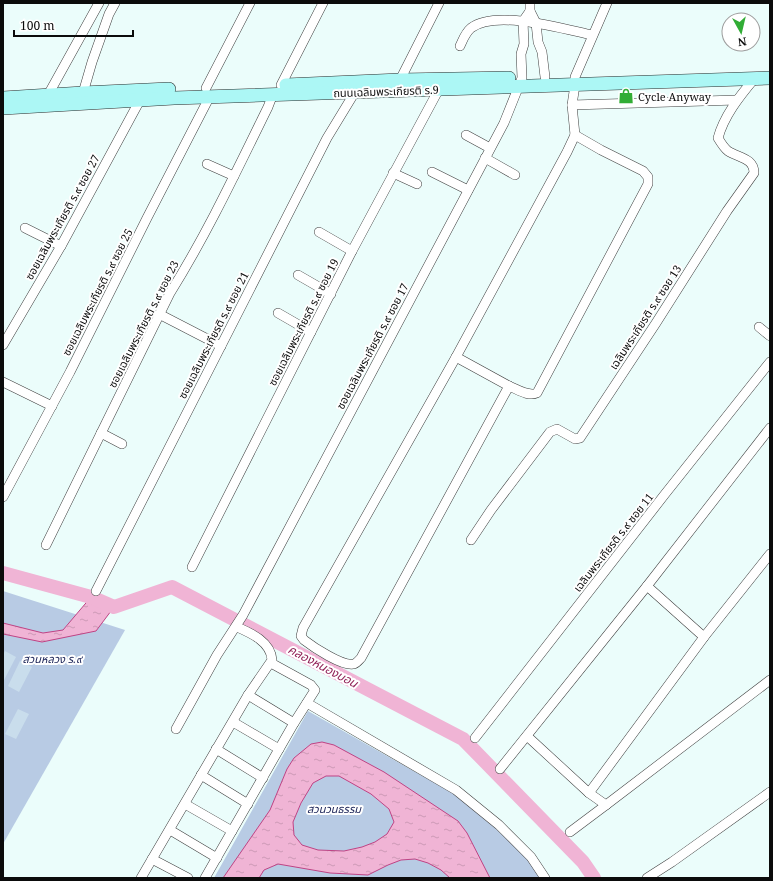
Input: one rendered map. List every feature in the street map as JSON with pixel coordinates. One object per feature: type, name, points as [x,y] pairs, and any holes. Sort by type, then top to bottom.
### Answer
[{"type":"main road","name":"ถนนเฉลิมพระเกียรติ ร.9","points":[[277,90],[355,92],[439,89],[520,82],[545,77],[575,81],[770,72]]},
{"type":"main road","name":"ถนนเฉลิมพระเกียรติ ร.9","points":[[3,98],[84,93],[277,90],[400,80],[520,82],[770,78]]},
{"type":"main road","name":"ถนนเฉลิมพระเกียรติ ร.9","points":[[3,108],[140,100],[208,92]]},
{"type":"street","points":[[48,95],[99,3]]},
{"type":"street","points":[[84,93],[101,34],[108,14],[115,3]]},
{"type":"street","name":"ซอยเฉลิมพระเกียรติ ร.๙ ซอย 25","points":[[3,496],[52,406],[208,92],[250,3]]},
{"type":"street","name":"ซอยเฉลิมพระเกียรติ ร.๙ ซอย 23","points":[[46,545],[159,314],[234,176],[268,107],[323,3]]},
{"type":"street","points":[[400,80],[439,3]]},
{"type":"street","points":[[509,386],[361,658],[352,665],[339,661],[304,640],[301,636],[303,628],[456,357],[567,152],[575,135],[572,105],[575,81],[592,35],[607,3]]},
{"type":"street","points":[[520,82],[521,54],[524,44],[523,21],[530,7]]},
{"type":"street","points":[[530,7],[536,23],[545,77]]},
{"type":"street","points":[[460,46],[464,36],[471,28],[489,21],[523,21],[592,35]]},
{"type":"street","name":"เฉลิมพระเกียรติ ร.๙ ซอย 13","points":[[471,540],[550,432],[557,429],[575,439],[580,438],[656,323],[727,211],[754,173],[754,168],[750,162],[729,151],[723,146],[718,138],[720,128],[737,100],[754,79]]},
{"type":"street","name":"ซอยเฉลิมพระเกียรติ ร.๙ ซอย 17","points":[[176,729],[218,655],[243,615],[507,117],[520,82]]},
{"type":"street","name":"ซอยเฉลิมพระเกียรติ ร.๙ ซอย 19","points":[[192,567],[352,251],[439,89]]},
{"type":"street","name":"ซอยเฉลิมพระเกียรติ ร.๙ ซอย 21","points":[[96,591],[327,138],[355,92]]},
{"type":"street","name":"ซอยเฉลิมพระเกียรติ ร.๙ ซอย 27","points":[[3,345],[61,246],[140,100]]},
{"type":"street","points":[[572,105],[737,100]]},
{"type":"street","points":[[466,135],[490,148]]},
{"type":"street","points":[[456,357],[509,386],[529,395],[537,393],[648,184],[648,177],[643,171],[575,135]]},
{"type":"street","points":[[485,158],[515,175]]},
{"type":"street","points":[[207,164],[234,176]]},
{"type":"street","points":[[432,172],[468,190]]},
{"type":"street","points":[[393,173],[417,184]]},
{"type":"street","points":[[25,228],[61,246]]},
{"type":"street","points":[[319,232],[352,251]]},
{"type":"street","points":[[298,275],[331,294]]},
{"type":"street","points":[[278,313],[311,332]]},
{"type":"street","points":[[159,314],[221,346]]},
{"type":"street","points":[[759,327],[770,336]]},
{"type":"street","name":"เฉลิมพระเกียรติ ร.๙ ซอย 11","points":[[475,738],[770,362]]},
{"type":"street","points":[[3,382],[52,406]]},
{"type":"street","points":[[500,769],[647,586],[770,428]]},
{"type":"street","points":[[101,433],[122,444]]},
{"type":"street","points":[[589,794],[704,636],[770,554]]},
{"type":"street","points":[[647,586],[704,636]]},
{"type":"street","points":[[141,878],[248,695],[272,660],[271,653],[261,640],[237,626]]},
{"type":"street","points":[[205,878],[294,723],[315,690],[311,685],[270,663]]},
{"type":"street","points":[[570,832],[770,680]]},
{"type":"street","points":[[248,695],[294,723]]},
{"type":"street","points":[[307,703],[456,790],[499,825],[531,857],[545,878]]},
{"type":"street","points":[[233,722],[279,749]]},
{"type":"street","points":[[527,736],[589,794],[606,805]]},
{"type":"street","points":[[216,749],[263,778]]},
{"type":"street","points":[[201,775],[248,804]]},
{"type":"street","points":[[647,878],[672,862],[770,792]]},
{"type":"street","points":[[185,804],[232,831]]},
{"type":"street","points":[[170,830],[217,858]]},
{"type":"street","points":[[152,859],[188,878]]},
{"type":"green space","name":"สวนหลวง ร.๙","points":[[3,591],[125,630],[3,844]]},
{"type":"green space","name":"สวนวนธรรม","points":[[308,711],[454,794],[495,828],[528,860],[540,878],[214,878]]},
{"type":"shaded area","points":[[5,651],[16,657],[3,682],[3,655]]},
{"type":"shaded area","points":[[20,661],[32,667],[19,692],[8,686]]},
{"type":"shaded area","points":[[18,709],[29,714],[16,739],[5,734]]},
{"type":"water","points":[[91,597],[114,607],[96,631],[42,642],[3,634],[3,623],[43,633],[63,630]]},
{"type":"water","points":[[322,742],[334,745],[384,772],[458,821],[467,833],[490,878],[450,878],[441,870],[428,863],[415,859],[401,860],[368,875],[330,873],[278,864],[264,870],[259,878],[223,878],[270,810],[287,769],[294,758],[311,744]],"holes":[[[326,776],[339,776],[371,794],[389,809],[394,822],[387,834],[375,842],[362,847],[344,851],[318,850],[302,845],[294,835],[293,822],[301,803],[313,783]]]},
{"type":"waterway","name":"คลองหนองบอน","points":[[3,573],[91,597],[114,607],[172,587],[463,739],[583,862],[594,878]]},
{"type":"place","name":"Cycle Anyway","points":[[626,96]]}]
